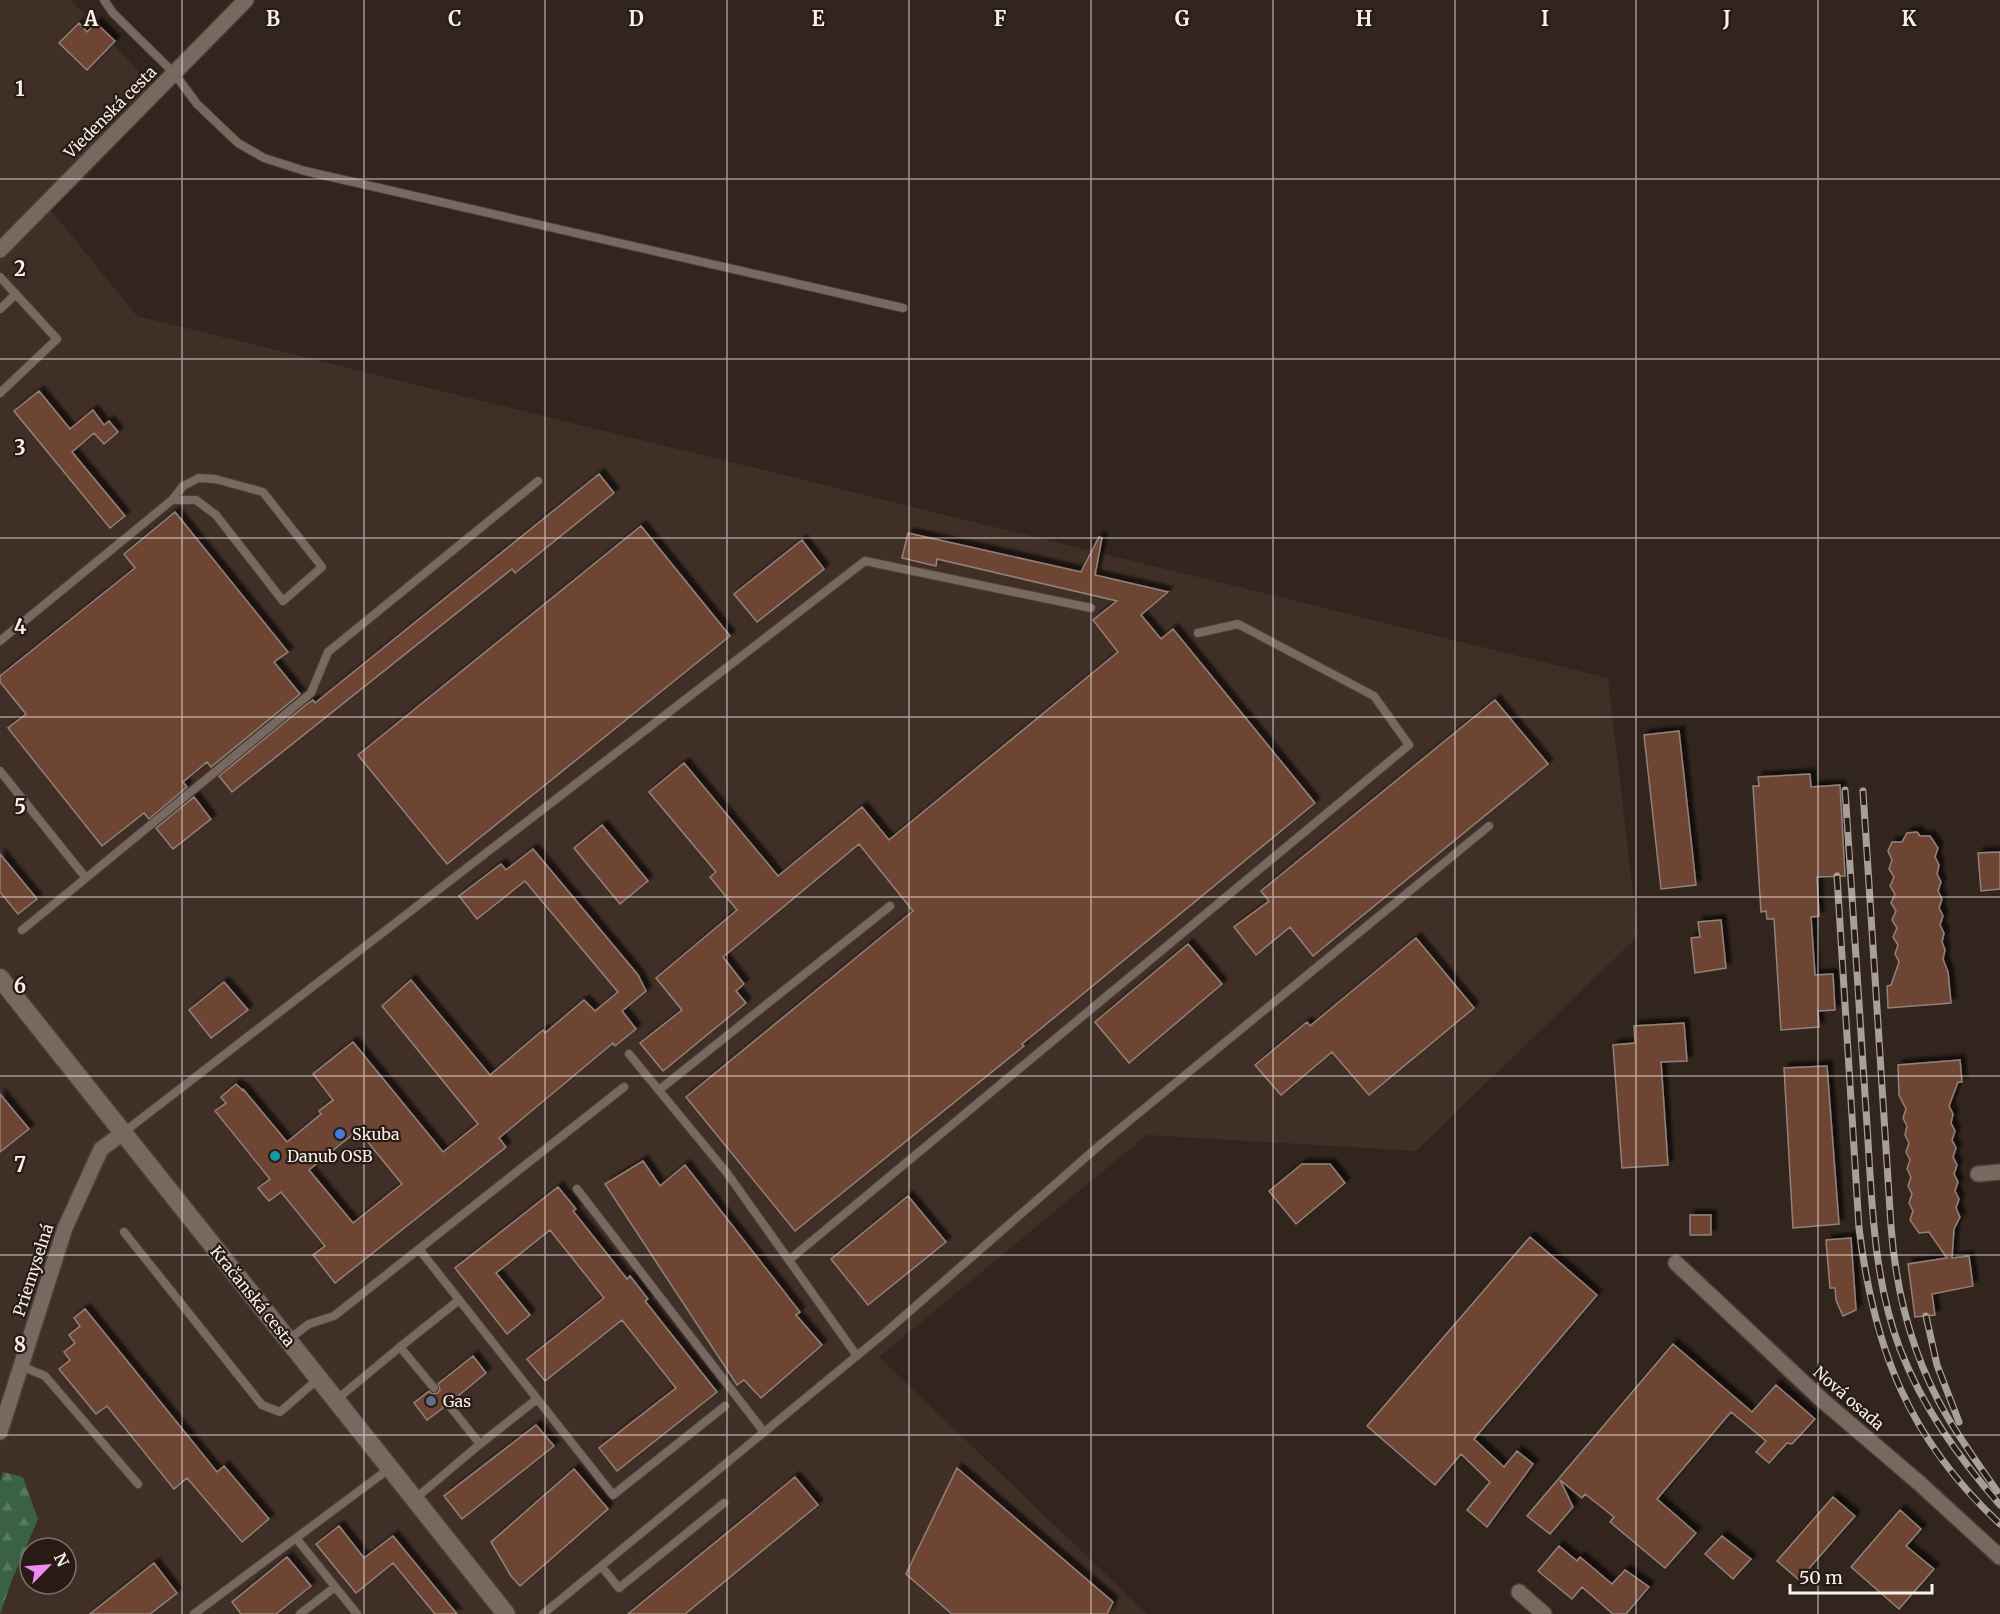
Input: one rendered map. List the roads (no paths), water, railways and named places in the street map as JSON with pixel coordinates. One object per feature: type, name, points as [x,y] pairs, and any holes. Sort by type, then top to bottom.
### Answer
[{"type":"street","name":"Viedenská cesta","points":[[0,250],[246,0]]},
{"type":"street","name":"Kračanská cesta","points":[[0,978],[506,1614]]},
{"type":"street","name":"Priemyselná","points":[[0,1432],[65,1228],[101,1149],[123,1133]]},
{"type":"street","points":[[1978,1174],[2000,1172]]},
{"type":"street","name":"Nová osada","points":[[1676,1263],[1822,1400],[1918,1482],[2000,1557]]},
{"type":"street","points":[[1519,1592],[1544,1614]]},
{"type":"lane","points":[[104,0],[113,13],[174,73],[197,104],[238,143],[264,158],[304,171],[903,308]]},
{"type":"lane","points":[[0,277],[57,339],[0,393]]},
{"type":"lane","points":[[0,309],[16,294]]},
{"type":"lane","points":[[0,641],[172,500],[183,486],[199,478],[215,478],[263,492],[322,567],[284,601],[216,515],[196,500],[172,500]]},
{"type":"lane","points":[[22,930],[311,693],[328,652],[538,481]]},
{"type":"lane","points":[[123,1133],[865,561],[1091,609]]},
{"type":"lane","points":[[789,1260],[1409,745],[1374,696],[1238,624],[1198,633]]},
{"type":"lane","points":[[0,771],[86,878]]},
{"type":"lane","points":[[543,1614],[856,1356],[1101,1143],[1489,826]]},
{"type":"lane","points":[[659,1090],[890,906]]},
{"type":"lane","points":[[629,1054],[727,1173],[856,1356]]},
{"type":"lane","points":[[288,1340],[309,1324],[334,1317],[624,1087]]},
{"type":"lane","points":[[577,1189],[764,1432]]},
{"type":"lane","points":[[124,1232],[262,1405],[280,1412],[319,1378]]},
{"type":"lane","points":[[419,1249],[613,1495],[724,1406]]},
{"type":"lane","points":[[336,1401],[459,1300]]},
{"type":"lane","points":[[400,1347],[434,1388]]},
{"type":"lane","points":[[21,1366],[45,1376],[138,1484]]},
{"type":"lane","points":[[414,1499],[537,1400]]},
{"type":"lane","points":[[448,1404],[480,1444]]},
{"type":"lane","points":[[194,1614],[390,1468]]},
{"type":"lane","points":[[601,1566],[619,1588],[724,1503]]},
{"type":"lane","points":[[296,1538],[357,1614]]},
{"type":"lane","points":[[300,1614],[335,1587]]},
{"type":"railway","points":[[1845,790],[1875,1239],[1884,1295],[1900,1349],[1931,1412],[1956,1451],[2000,1505]]},
{"type":"railway","points":[[1863,791],[1891,1226],[1897,1276],[1908,1325],[1925,1373],[1948,1418],[1997,1491]]},
{"type":"railway","points":[[1837,876],[1859,1228],[1875,1314],[1886,1353],[1919,1425],[1968,1492],[2000,1524]]},
{"type":"railway","points":[[1926,1316],[1937,1365],[1959,1422]]},
{"type":"place","name":"Skuba","points":[[340,1134]]},
{"type":"place","name":"Danub OSB","points":[[275,1156]]},
{"type":"place","name":"Gas","points":[[431,1401]]}]
